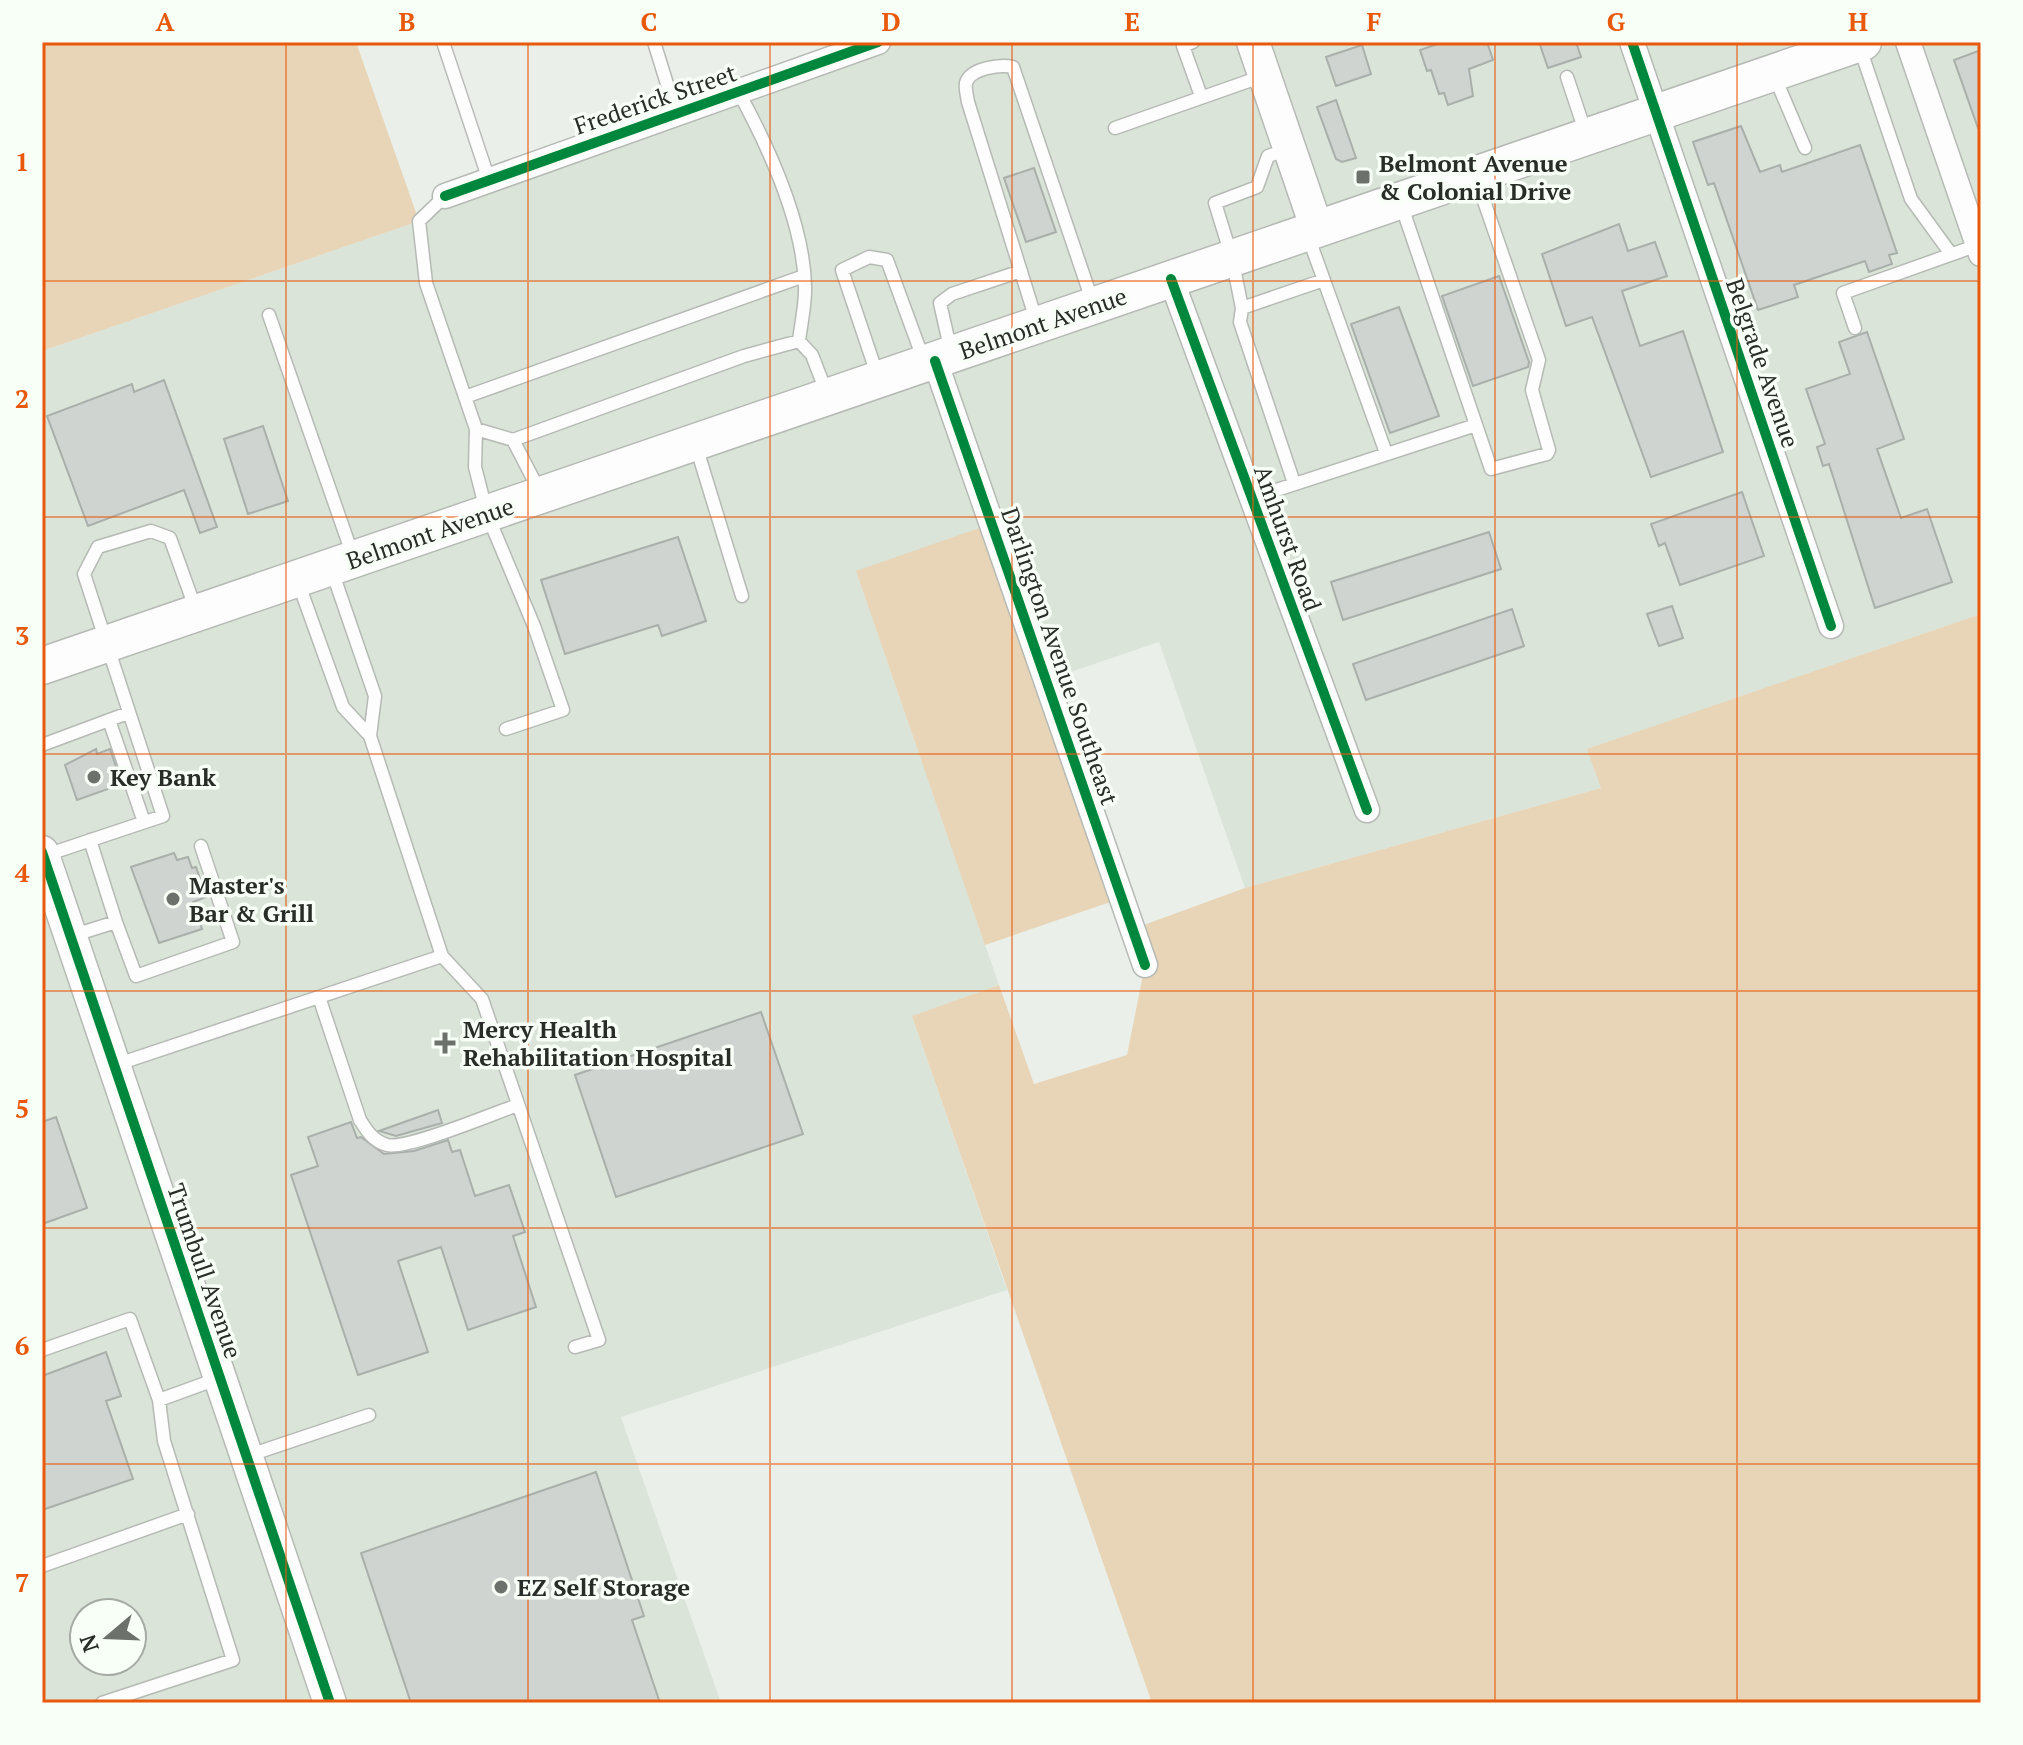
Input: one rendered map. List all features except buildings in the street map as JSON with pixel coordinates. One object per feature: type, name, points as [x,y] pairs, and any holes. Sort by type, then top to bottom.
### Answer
[{"type":"main road","name":"Belmont Avenue","points":[[42,666],[1656,113],[1849,44]]},
{"type":"street","name":"Frederick Street","points":[[445,196],[738,91],[832,50],[878,42]]},
{"type":"street","points":[[1253,42],[1291,148],[1312,231]]},
{"type":"street","name":"Belgrade Avenue","points":[[1632,42],[1831,626]]},
{"type":"street","points":[[1908,42],[1980,250]]},
{"type":"street","name":"Amhurst Road","points":[[1171,279],[1367,810]]},
{"type":"street","name":"Darlington Avenue Southeast","points":[[937,360],[1145,965]]},
{"type":"street","name":"Trumbull Avenue","points":[[42,854],[330,1703]]},
{"type":"lane","points":[[443,42],[489,180]]},
{"type":"lane","points":[[654,42],[676,113]]},
{"type":"lane","points":[[1193,42],[1183,46],[1201,96]]},
{"type":"lane","points":[[1849,44],[1911,199],[1951,254]]},
{"type":"lane","points":[[1038,325],[965,84],[970,76],[1002,64],[1013,67],[1020,85],[1094,306]]},
{"type":"lane","points":[[1773,72],[1805,148]]},
{"type":"lane","points":[[1115,128],[1265,75]]},
{"type":"lane","points":[[1567,77],[1586,137]]},
{"type":"lane","points":[[738,91],[769,146],[795,233],[804,276],[799,341],[812,355],[828,397]]},
{"type":"lane","points":[[1291,148],[1268,156],[1257,187],[1215,203],[1232,258],[1242,308],[1240,322],[1294,483]]},
{"type":"lane","points":[[1400,201],[1491,469],[1547,454],[1549,450],[1532,390],[1539,360],[1475,175]]},
{"type":"lane","points":[[445,196],[419,221],[426,283],[476,429],[475,467],[487,514],[534,626],[563,710],[506,729]]},
{"type":"lane","points":[[1312,231],[1324,280],[1386,453]]},
{"type":"lane","points":[[1855,328],[1843,293],[1951,254],[1980,250]]},
{"type":"lane","points":[[879,380],[842,270],[869,257],[887,260],[937,360]]},
{"type":"lane","points":[[937,360],[940,303],[952,294],[1021,271]]},
{"type":"lane","points":[[465,397],[804,276]]},
{"type":"lane","points":[[1242,308],[1324,280]]},
{"type":"lane","points":[[269,315],[327,569],[343,707],[370,736],[442,956],[482,999],[599,1340],[575,1347]]},
{"type":"lane","points":[[476,429],[513,440],[744,356],[799,341]]},
{"type":"lane","points":[[1252,498],[1476,425]]},
{"type":"lane","points":[[513,440],[542,495]]},
{"type":"lane","points":[[695,443],[742,596]]},
{"type":"lane","points":[[42,854],[163,816],[84,574],[98,547],[151,531],[170,538],[197,613]]},
{"type":"lane","points":[[327,569],[375,696],[370,736]]},
{"type":"lane","points":[[42,745],[128,713]]},
{"type":"lane","points":[[109,720],[144,822]]},
{"type":"lane","points":[[90,840],[136,976],[233,942],[201,846]]},
{"type":"lane","points":[[71,936],[116,922]]},
{"type":"lane","points":[[114,1065],[442,956]]},
{"type":"lane","points":[[319,997],[360,1120],[372,1137],[382,1143],[401,1144],[518,1105]]},
{"type":"lane","points":[[42,1350],[130,1319],[159,1400],[164,1441],[233,1660],[102,1703]]},
{"type":"lane","points":[[159,1400],[220,1378]]},
{"type":"lane","points":[[247,1456],[369,1415]]},
{"type":"lane","points":[[42,1566],[188,1514]]},
{"type":"shaded area","points":[[42,42],[363,42],[357,45],[419,221],[42,351]]},
{"type":"shaded area","points":[[878,42],[1981,42],[1981,614],[1588,749],[1601,788],[1245,888],[1159,642],[1047,680],[856,571],[999,985],[912,1016],[1007,1290],[621,1417],[721,1703],[42,1703],[42,351],[419,221],[445,196]]},
{"type":"shaded area","points":[[994,523],[1122,898],[985,945],[856,571]]},
{"type":"shaded area","points":[[1981,614],[1981,1703],[1152,1703],[912,1016],[999,985],[1034,1084],[1127,1055],[1145,965],[1133,929],[1245,888],[1601,788],[1587,749]]},
{"type":"cycle path","points":[[445,196],[878,42]]},
{"type":"cycle path","points":[[1632,42],[1831,626]]},
{"type":"cycle path","points":[[1171,279],[1367,810]]},
{"type":"cycle path","points":[[935,361],[1145,965]]},
{"type":"cycle path","points":[[42,852],[330,1703]]},
{"type":"place","name":"Belmont Avenue & Colonial Drive","points":[[1363,177]]},
{"type":"place","name":"Key Bank","points":[[94,777]]},
{"type":"place","name":"Master's Bar & Grill","points":[[173,899]]},
{"type":"place","name":"Mercy Health Rehabilitation Hospital","points":[[445,1043]]},
{"type":"place","name":"EZ Self Storage","points":[[501,1587]]}]
